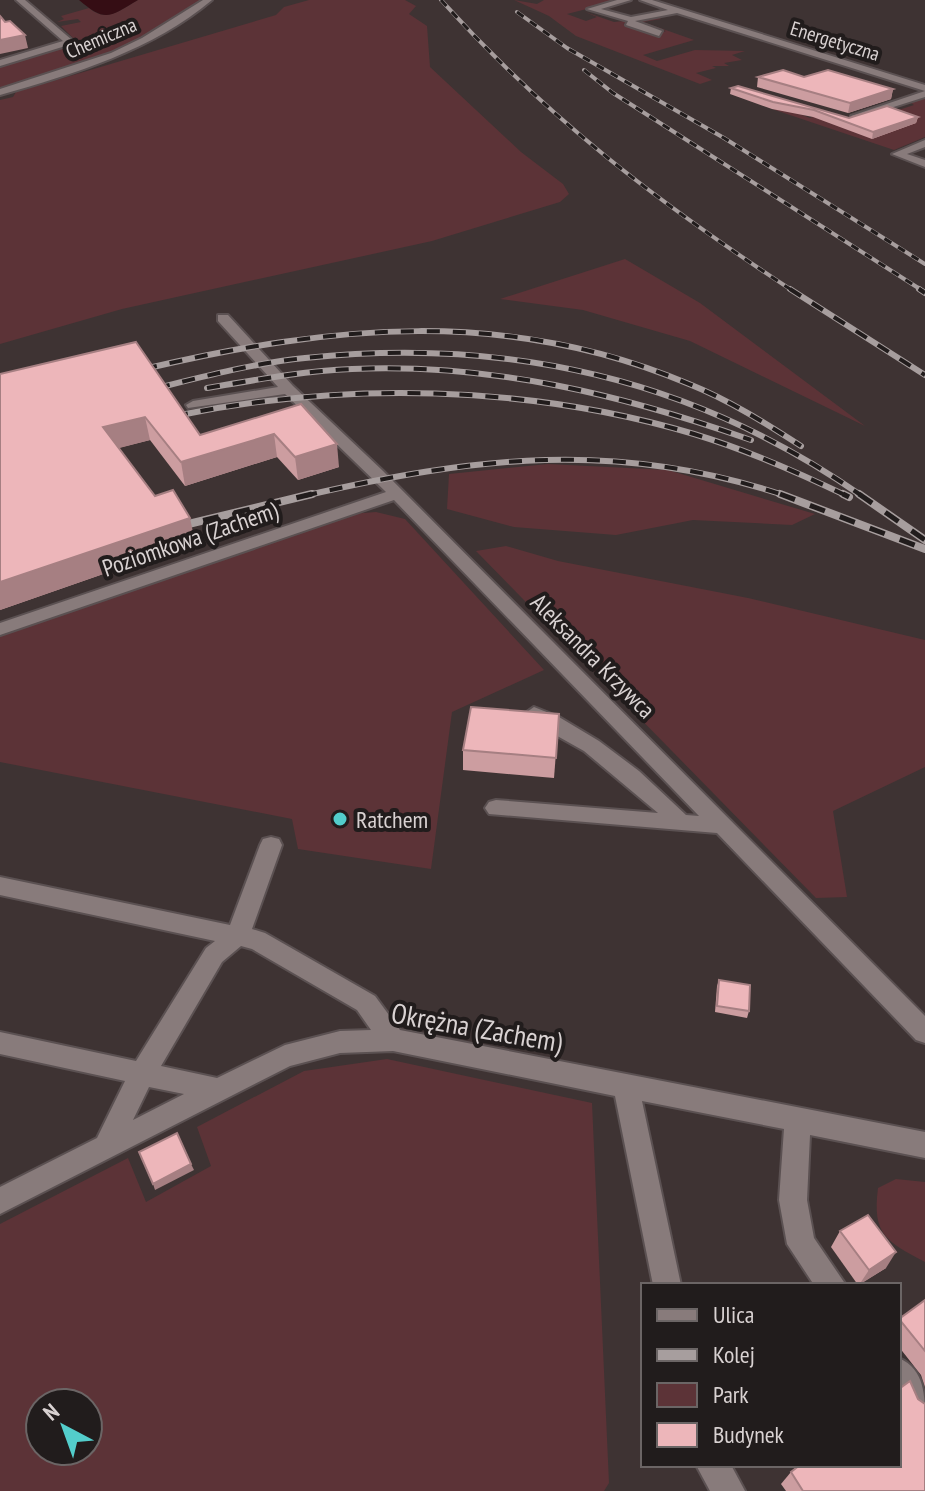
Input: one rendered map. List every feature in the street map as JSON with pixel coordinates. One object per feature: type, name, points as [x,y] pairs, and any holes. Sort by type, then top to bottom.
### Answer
[{"type":"street","points":[[0,63],[69,42],[20,0]]},
{"type":"street","name":"Chemiczna","points":[[0,92],[114,55],[157,33],[208,0]]},
{"type":"street","points":[[627,0],[591,9],[622,19],[643,19]]},
{"type":"street","name":"Energetyczna","points":[[644,0],[925,91]]},
{"type":"street","points":[[659,33],[629,23],[677,11]]},
{"type":"street","points":[[657,16],[677,22]]},
{"type":"street","points":[[687,25],[707,20]]},
{"type":"street","points":[[844,119],[925,91]]},
{"type":"street","points":[[925,143],[897,154],[925,164]]},
{"type":"street","name":"Aleksandra Krzywca","points":[[223,318],[289,389],[725,826],[925,1032]]},
{"type":"street","points":[[193,405],[289,389]]},
{"type":"street","name":"Poziomkowa (Zachem)","points":[[0,629],[396,494]]},
{"type":"street","points":[[519,713],[556,722],[665,805],[680,822]]},
{"type":"street","points":[[496,808],[725,826]]},
{"type":"street","points":[[107,1146],[142,1074],[214,955],[238,935],[271,845]]},
{"type":"street","points":[[0,886],[257,940],[366,1003],[393,1040]]},
{"type":"street","name":"Okrężna (Zachem)","points":[[0,1201],[285,1056],[340,1042],[393,1040],[925,1145]]},
{"type":"street","points":[[0,1043],[218,1090]]},
{"type":"street","points":[[626,1086],[667,1283]]},
{"type":"street","points":[[798,1120],[793,1200],[801,1244],[830,1283]]},
{"type":"street","points":[[901,1376],[925,1407]]},
{"type":"street","points":[[713,1467],[729,1491]]},
{"type":"green space","points":[[138,0],[203,0],[140,39],[108,54],[0,89],[0,66],[76,41],[61,26],[81,22],[78,19],[57,22],[64,19],[61,16],[89,8],[108,15]]},
{"type":"green space","points":[[309,0],[405,0],[416,6],[409,14],[427,26],[430,67],[521,152],[563,184],[569,194],[560,202],[432,241],[122,309],[0,344],[0,100],[13,97],[16,92],[276,15],[284,7]]},
{"type":"green space","points":[[514,0],[537,4],[544,0],[622,0],[567,14],[586,21],[597,17],[585,12],[614,22],[634,20],[623,24],[656,35],[666,31],[637,22],[658,17],[661,19],[643,22],[694,40],[643,55],[657,61],[695,50],[745,51],[732,55],[742,60],[724,63],[729,66],[712,66],[716,68],[696,73],[712,80],[700,84],[576,36],[549,16]]},
{"type":"green space","points":[[925,97],[925,137],[894,150],[772,109],[780,106],[810,118],[819,114],[828,122],[889,113],[914,105],[910,102]]},
{"type":"green space","points":[[625,259],[700,303],[865,426],[690,341],[583,310],[500,299]]},
{"type":"green space","points":[[548,464],[668,470],[815,514],[792,525],[693,520],[616,535],[514,527],[447,509],[449,474]]},
{"type":"green space","points":[[376,512],[405,519],[544,670],[452,712],[431,869],[298,849],[292,819],[0,762],[0,636],[350,514]]},
{"type":"green space","points":[[506,546],[558,561],[748,598],[925,640],[925,767],[833,811],[847,897],[816,898],[476,551]]},
{"type":"green space","points":[[387,1059],[592,1103],[609,1483],[604,1491],[0,1491],[0,1224],[128,1158],[146,1202],[211,1166],[197,1127],[304,1071]]},
{"type":"green space","points":[[896,1179],[925,1182],[925,1262],[891,1242],[880,1227],[877,1216],[878,1188]]},
{"type":"shaded area","points":[[79,0],[138,0],[114,14],[102,15]]},
{"type":"building","points":[[0,16],[5,22],[10,21],[25,35],[0,40]]},
{"type":"building","points":[[783,70],[804,77],[828,70],[893,89],[850,103],[758,77]]},
{"type":"building","points":[[738,86],[849,118],[887,106],[918,117],[873,132],[814,110],[773,102],[731,88]]},
{"type":"building","points":[[136,342],[200,435],[301,404],[337,444],[295,457],[274,434],[181,462],[145,417],[103,427],[155,496],[173,490],[190,518],[0,582],[0,374]]},
{"type":"building","points":[[471,707],[559,714],[556,758],[463,750]]},
{"type":"building","points":[[719,980],[750,985],[749,1011],[717,1006]]},
{"type":"building","points":[[177,1133],[191,1164],[153,1184],[139,1152]]},
{"type":"building","points":[[868,1215],[896,1252],[869,1270],[840,1231]]},
{"type":"building","points":[[925,1300],[925,1351],[901,1321],[901,1318]]},
{"type":"building","points":[[910,1381],[918,1399],[925,1404],[925,1491],[803,1491],[791,1472],[797,1467],[901,1467],[901,1388]]},
{"type":"railway","points":[[441,0],[523,84],[607,158],[791,290]]},
{"type":"railway","points":[[517,12],[567,48],[724,138],[925,264]]},
{"type":"railway","points":[[584,70],[613,93],[923,291]]},
{"type":"railway","points":[[919,289],[925,293]]},
{"type":"railway","points":[[791,290],[925,375]]},
{"type":"railway","points":[[144,369],[282,342],[351,334],[418,331],[486,334],[553,343],[621,359],[718,397],[801,446]]},
{"type":"railway","points":[[157,388],[305,358],[380,353],[454,354],[526,361],[596,375],[665,395],[732,422],[798,455],[860,495]]},
{"type":"railway","points":[[207,388],[334,370],[404,368],[455,371],[554,385],[604,396],[751,440]]},
{"type":"railway","points":[[175,416],[304,397],[370,393],[501,398],[567,406],[694,434],[772,462],[847,496]]},
{"type":"railway","points":[[304,496],[427,472],[545,460],[663,466],[724,478],[783,495]]},
{"type":"railway","points":[[172,528],[312,494]]},
{"type":"railway","points":[[843,494],[847,496]]},
{"type":"railway","points":[[783,495],[925,549]]},
{"type":"railway","points":[[860,495],[925,540]]},
{"type":"place","name":"Ratchem","points":[[340,819]]}]
